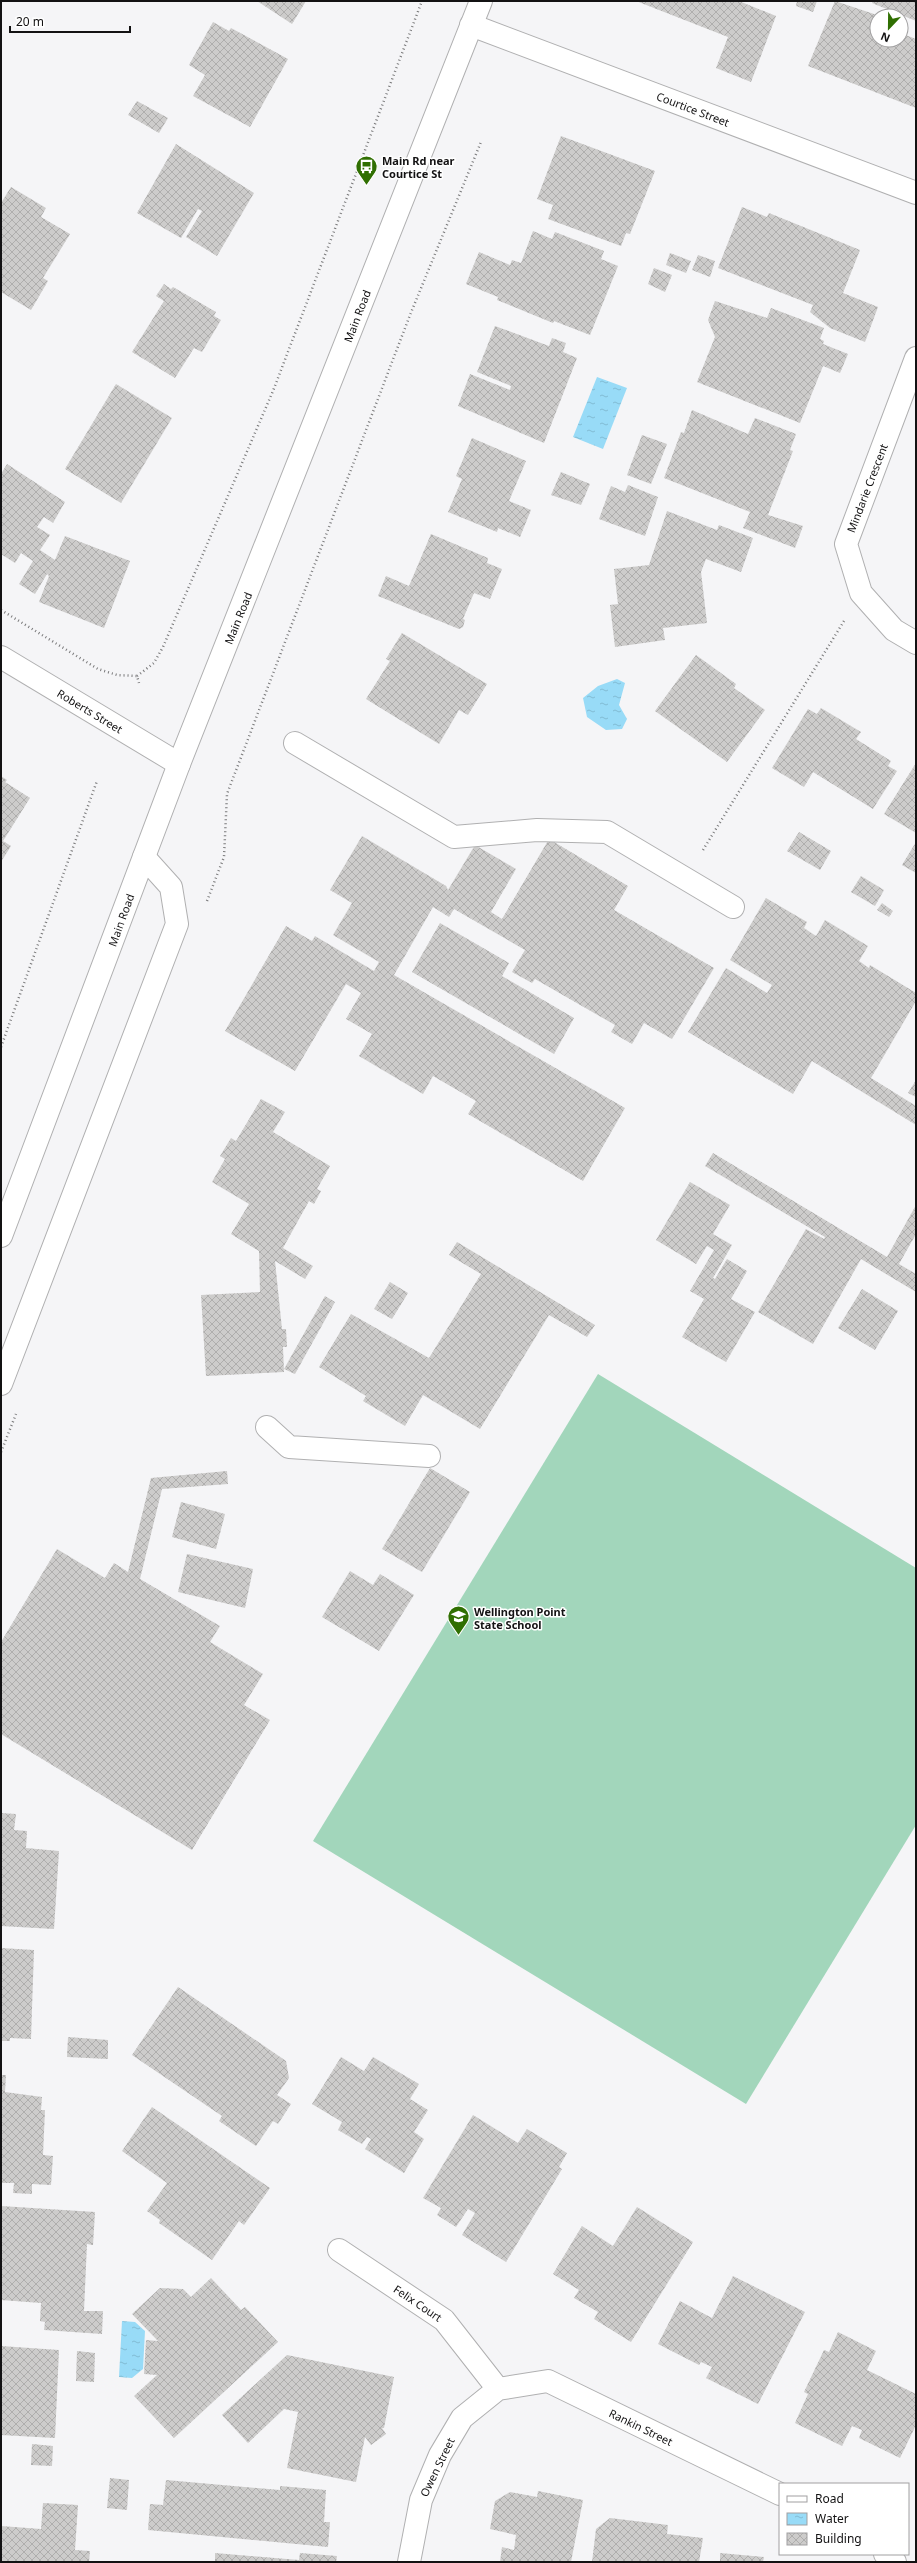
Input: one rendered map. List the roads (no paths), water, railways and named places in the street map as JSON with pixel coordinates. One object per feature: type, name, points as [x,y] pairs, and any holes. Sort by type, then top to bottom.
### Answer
[{"type":"street","name":"Main Road","points":[[1,1236],[178,764],[327,394],[480,1]]},
{"type":"street","name":"Courtice Street","points":[[471,25],[916,193]]},
{"type":"street","name":"Mindarie Crescent","points":[[916,358],[846,544],[861,593],[894,630],[916,642]]},
{"type":"street","name":"Roberts Street","points":[[1,657],[178,764]]},
{"type":"street","points":[[295,743],[454,837],[537,830],[607,832],[733,907]]},
{"type":"street","points":[[1,1384],[177,924],[171,887],[144,857]]},
{"type":"street","points":[[267,1427],[289,1447],[429,1456]]},
{"type":"street","name":"Felix Court","points":[[339,2250],[444,2320],[498,2390]]},
{"type":"street","name":"Rankin Street","points":[[498,2390],[548,2381],[779,2494]]},
{"type":"street","name":"Owen Street","points":[[409,2562],[421,2500],[440,2455],[462,2418],[498,2390]]},
{"type":"street","points":[[886,2555],[895,2562]]},
{"type":"water","points":[[597,377],[627,388],[603,449],[573,437]]},
{"type":"water","points":[[617,679],[625,683],[619,705],[627,719],[622,729],[606,730],[587,717],[583,698],[598,686]]},
{"type":"water","points":[[122,2321],[135,2322],[145,2331],[143,2369],[132,2378],[119,2377]]},
{"type":"place","name":"Main Rd near Courtice St","points":[[367,186]]},
{"type":"place","name":"Wellington Point State School","points":[[458,1636]]}]
